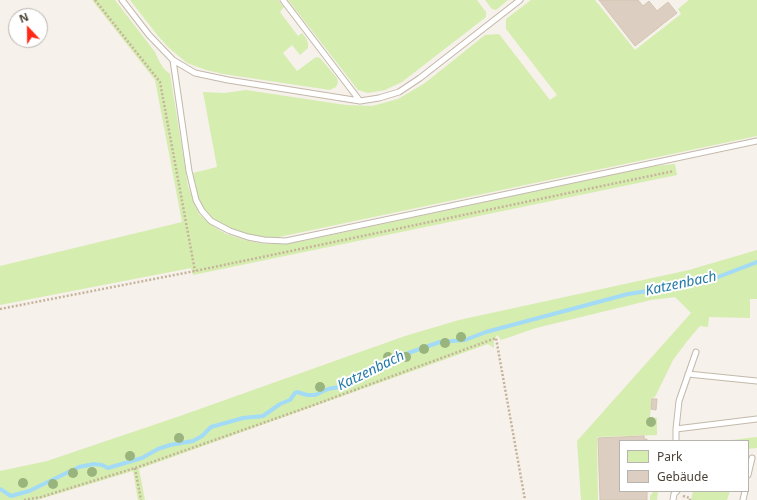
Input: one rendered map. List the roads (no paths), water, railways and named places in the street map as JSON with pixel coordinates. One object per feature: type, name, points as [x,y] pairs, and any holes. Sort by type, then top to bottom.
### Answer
[{"type":"lane","points":[[122,0],[149,35],[173,60],[195,73],[221,79],[360,101],[379,98],[399,92],[420,78],[520,0]]},
{"type":"lane","points":[[284,0],[360,101]]},
{"type":"lane","points":[[173,60],[189,171],[196,200],[202,211],[211,221],[230,231],[264,240],[286,241],[757,141]]},
{"type":"lane","points":[[676,440],[679,401],[696,352]]},
{"type":"lane","points":[[688,374],[757,381]]},
{"type":"lane","points":[[676,429],[757,419]]},
{"type":"lane","points":[[749,471],[752,458]]},
{"type":"waterway","name":"Katzenbach","points":[[0,489],[11,496],[29,491],[79,467],[94,464],[102,465],[108,468],[142,458],[158,449],[170,445],[193,441],[202,436],[211,427],[243,418],[263,416],[280,404],[290,400],[297,392],[307,395],[315,395],[328,389],[344,386],[364,372],[394,358],[440,342],[465,340],[486,332],[628,294],[705,282],[757,262]]}]
